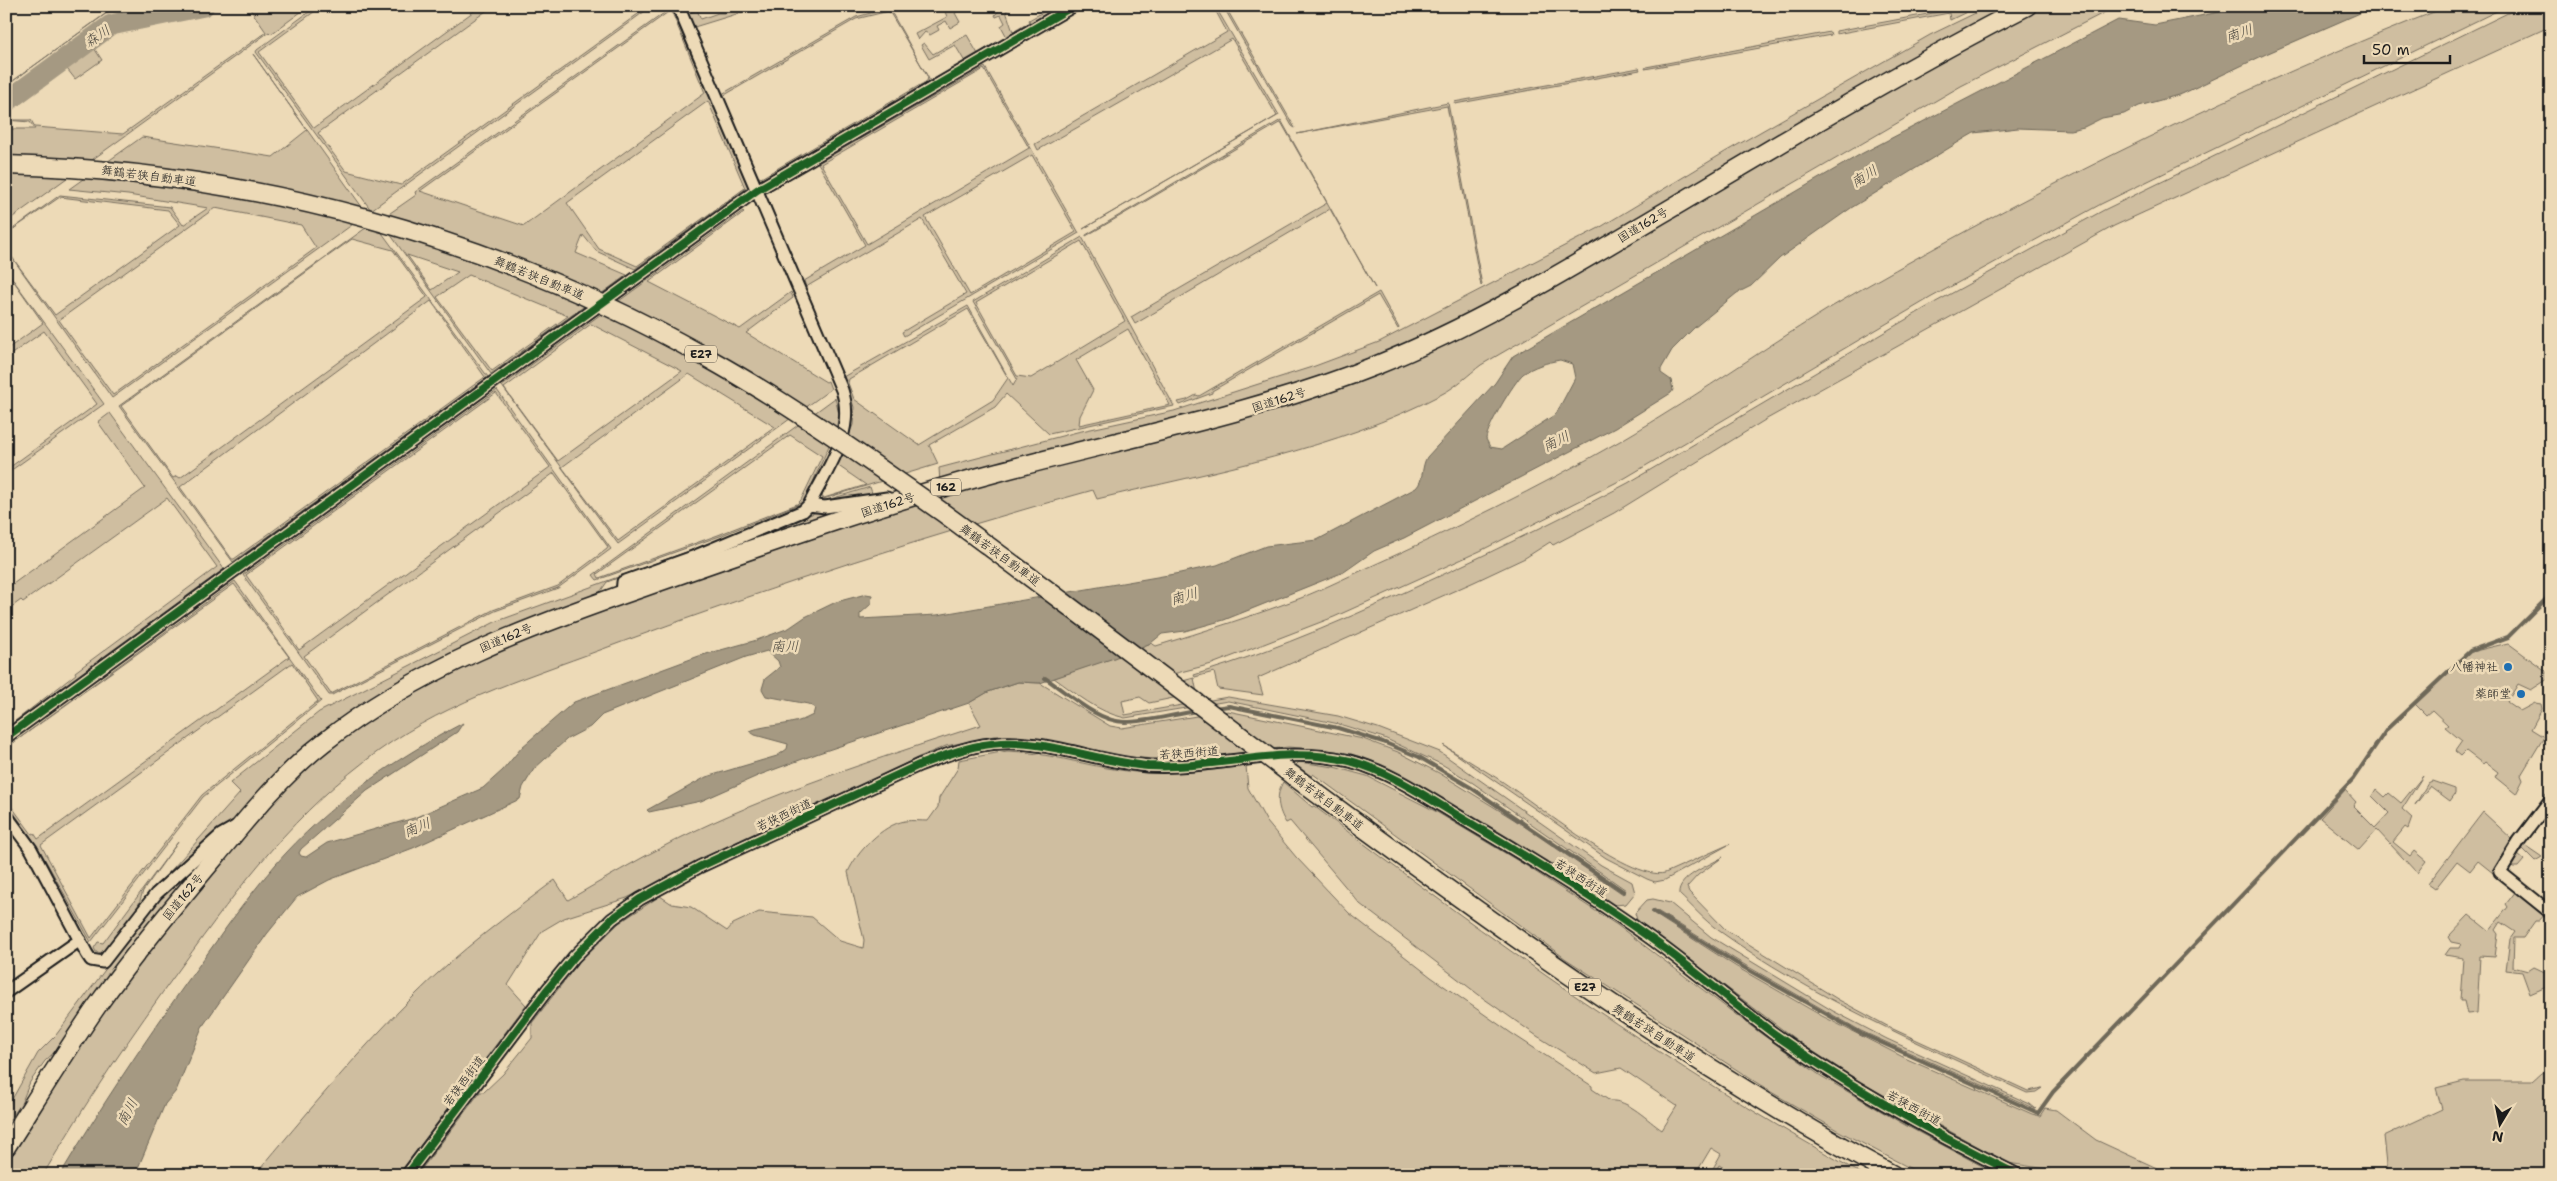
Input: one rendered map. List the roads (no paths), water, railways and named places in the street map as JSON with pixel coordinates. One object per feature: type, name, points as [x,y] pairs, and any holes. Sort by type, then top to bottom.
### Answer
[{"type":"highway","name":"国道162号","points":[[6,1147],[110,989],[240,828],[300,762],[367,712],[423,678],[490,644],[622,594],[904,499],[1082,450],[1239,412],[1340,380],[1409,352],[1546,281],[1880,84],[2027,6]]},
{"type":"highway","name":"舞鶴若狭自動車道","points":[[6,165],[80,168],[160,176],[305,202],[392,225],[465,248],[599,302],[656,330],[742,378],[852,448],[1007,559],[1292,775],[1486,918],[1633,1020],[1763,1102],[1893,1175]]},
{"type":"street","points":[[678,6],[842,390],[847,409],[845,428],[840,444],[809,506]]},
{"type":"street","points":[[6,737],[757,190],[1073,6]]},
{"type":"street","points":[[622,594],[623,582],[693,557],[789,517],[809,506],[824,507],[892,497],[904,499]]},
{"type":"street","name":"若狭西街道","points":[[407,1175],[574,956],[626,909],[699,867],[919,765],[953,752],[1002,743],[1035,745],[1110,761],[1150,766],[1208,764],[1300,754],[1334,758],[1368,767],[1428,798],[1588,895],[1650,938],[1771,1031],[1836,1075],[1904,1116],[2018,1175]]},
{"type":"street","points":[[2551,799],[2519,840],[2500,872],[2551,913]]},
{"type":"street","points":[[6,814],[31,849],[91,960],[103,962],[156,894],[221,835],[233,826],[240,828]]},
{"type":"street","points":[[6,992],[80,940]]},
{"type":"water","name":"南川","points":[[2249,6],[2376,6],[2266,54],[2182,94],[2139,106],[2124,114],[2102,118],[2084,127],[2070,130],[2018,128],[1974,133],[1851,208],[1780,258],[1751,286],[1737,293],[1694,328],[1672,350],[1661,369],[1661,373],[1671,380],[1673,390],[1671,393],[1615,428],[1404,538],[1374,551],[1344,572],[1224,620],[1185,631],[1162,634],[1151,643],[1114,658],[1040,683],[1018,682],[988,692],[969,703],[762,774],[701,801],[649,812],[647,810],[706,777],[777,756],[787,749],[788,744],[755,735],[749,731],[805,719],[813,715],[815,708],[808,704],[766,696],[762,689],[765,679],[780,667],[778,661],[767,651],[746,657],[602,715],[590,727],[567,739],[534,769],[523,787],[520,799],[413,848],[329,880],[297,897],[267,934],[202,1027],[176,1091],[165,1104],[135,1175],[60,1175],[154,1029],[230,922],[276,864],[296,842],[340,803],[387,768],[437,737],[463,723],[457,732],[367,791],[301,849],[299,853],[301,856],[306,857],[327,843],[414,818],[483,788],[503,770],[522,747],[574,702],[699,656],[757,640],[789,628],[805,617],[836,602],[866,594],[872,595],[871,604],[860,614],[860,619],[937,615],[1180,573],[1217,565],[1266,546],[1317,540],[1416,488],[1419,485],[1427,457],[1495,383],[1513,356],[1861,154],[2118,20],[2155,25]],"holes":[[[1560,360],[1572,364],[1575,378],[1556,414],[1502,449],[1490,447],[1486,439],[1491,425],[1508,395],[1523,374],[1545,363]]]},
{"type":"waterway","name":"森川","points":[[6,102],[111,25],[204,6]]},
{"type":"waterway","points":[[1653,911],[1736,963],[1860,1033],[2038,1113],[2053,1092],[2353,779],[2387,729],[2470,651],[2508,637],[2551,594]]},
{"type":"waterway","points":[[1045,678],[1083,706],[1114,721],[1143,721],[1198,711]]},
{"type":"waterway","points":[[1214,708],[1229,706],[1338,728],[1383,742],[1419,757],[1470,787],[1624,892]]},
{"type":"place","name":"八幡神社","points":[[2508,667]]},
{"type":"place","name":"薬師堂","points":[[2521,694]]}]
